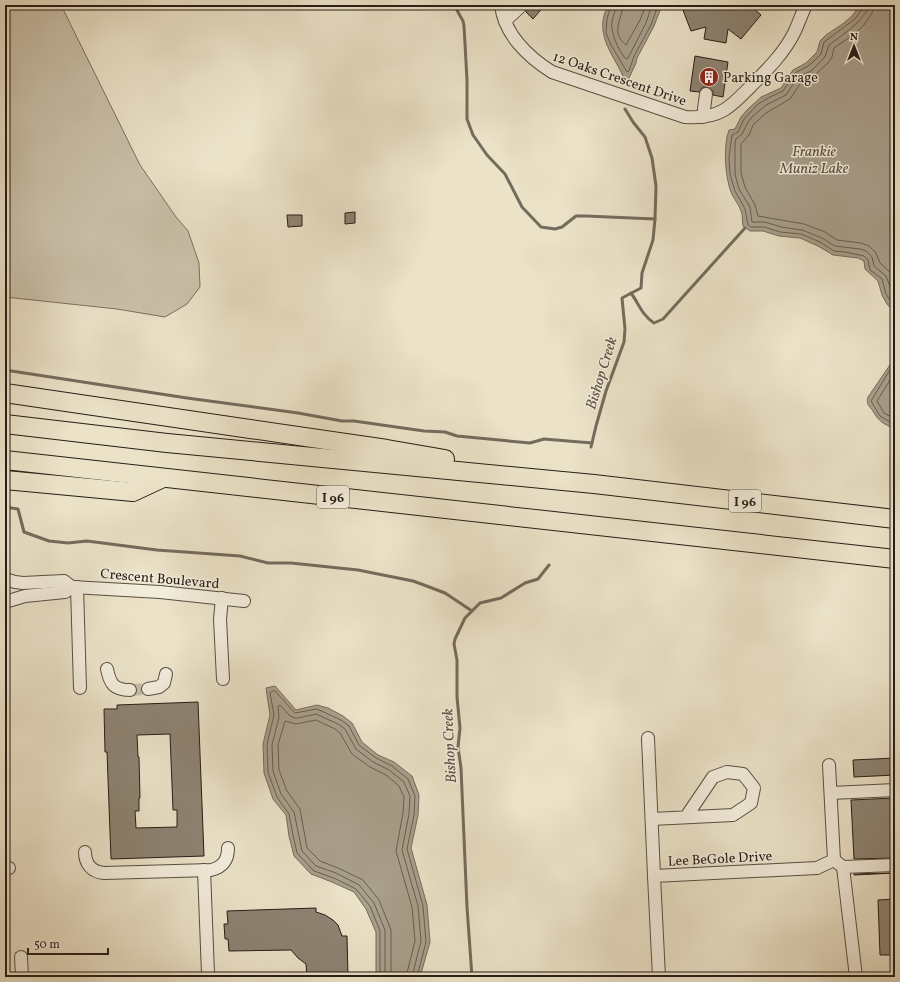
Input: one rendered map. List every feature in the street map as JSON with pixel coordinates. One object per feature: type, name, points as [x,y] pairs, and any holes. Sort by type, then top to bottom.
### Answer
[{"type":"highway","points":[[5,393],[387,449],[594,484]]},
{"type":"highway","name":"I 96","points":[[5,424],[167,443],[594,484],[895,519]]},
{"type":"highway","name":"I 96","points":[[5,460],[895,559]]},
{"type":"highway","points":[[5,480],[133,492],[163,478]]},
{"type":"street","name":"12 Oaks Crescent Drive","points":[[501,5],[505,21],[510,32],[535,62],[552,72],[685,117],[703,117],[724,111],[733,104],[773,63],[795,31],[806,5]]},
{"type":"street","points":[[505,21],[520,7]]},
{"type":"street","points":[[703,117],[706,94]]},
{"type":"street","name":"Crescent Boulevard","points":[[5,579],[23,583],[64,581],[75,587],[160,592],[222,598],[244,602]]},
{"type":"street","points":[[75,587],[80,688]]},
{"type":"street","name":"Crescent Boulevard","points":[[5,602],[25,596],[65,592],[75,587]]},
{"type":"street","points":[[222,598],[220,619],[223,679]]},
{"type":"street","points":[[107,669],[111,682],[116,687],[122,690],[130,690]]},
{"type":"street","points":[[148,689],[159,687],[164,684],[166,674]]},
{"type":"street","points":[[648,738],[654,876]]},
{"type":"street","points":[[829,765],[838,864],[856,977]]},
{"type":"street","points":[[652,819],[733,815],[750,803],[754,788],[743,774],[727,772],[713,776],[686,817]]},
{"type":"street","points":[[831,793],[895,790]]},
{"type":"street","points":[[85,852],[87,864],[98,873],[204,870],[217,868],[223,864],[226,859],[228,848]]},
{"type":"street","points":[[838,864],[895,865]]},
{"type":"street","name":"Lee BeGole Drive","points":[[659,977],[654,876],[817,868],[838,864]]},
{"type":"street","points":[[204,870],[208,974]]},
{"type":"street","points":[[22,956],[22,977]]},
{"type":"shaded area","points":[[5,5],[61,5],[140,165],[176,217],[188,231],[199,263],[200,287],[187,304],[165,317],[117,309],[5,297]]},
{"type":"water","points":[[608,5],[662,5],[654,26],[637,58],[628,80],[623,76],[609,50],[603,33],[604,15]]},
{"type":"water","name":"Frankie Muniz Lake","points":[[860,5],[895,5],[895,313],[887,304],[882,295],[878,281],[865,269],[864,261],[858,258],[833,255],[800,238],[779,236],[763,231],[750,231],[743,226],[742,213],[731,192],[726,170],[725,152],[729,130],[735,129],[741,117],[761,97],[781,88],[793,70],[806,63],[817,52],[820,41],[852,16]]},
{"type":"water","points":[[895,348],[895,429],[877,418],[867,401],[868,397],[894,359]]},
{"type":"water","points":[[275,686],[296,710],[317,705],[328,708],[343,716],[352,723],[362,742],[378,755],[394,762],[412,776],[419,795],[418,815],[411,848],[427,905],[430,942],[420,977],[376,977],[376,932],[366,909],[354,892],[311,874],[294,856],[286,815],[273,799],[264,773],[263,744],[270,715],[266,688]]},
{"type":"building","points":[[527,5],[545,5],[533,19],[526,12]]},
{"type":"building","points":[[681,5],[750,5],[761,15],[741,39],[728,29],[726,43],[704,39],[706,27],[691,31]]},
{"type":"building","name":"Parking Garage","points":[[695,56],[728,62],[723,97],[713,95],[713,91],[707,87],[703,87],[699,92],[690,91]]},
{"type":"building","points":[[355,212],[355,223],[345,224],[345,213]]},
{"type":"building","points":[[287,215],[302,215],[302,226],[288,227]]},
{"type":"building","points":[[198,702],[204,856],[111,859],[104,709],[117,709],[117,705]],"holes":[[[170,734],[173,810],[177,810],[177,827],[136,828],[135,811],[139,811],[140,798],[137,735]]]},
{"type":"building","points":[[895,758],[895,775],[854,777],[853,760]]},
{"type":"building","points":[[895,798],[895,858],[854,859],[851,800]]},
{"type":"building","points":[[895,873],[854,875],[854,874]]},
{"type":"building","points":[[895,899],[895,955],[880,955],[878,900]]},
{"type":"building","points":[[316,908],[316,912],[325,915],[338,925],[342,936],[347,936],[348,977],[307,977],[306,964],[291,950],[229,951],[228,939],[225,939],[224,924],[228,924],[227,911]]},
{"type":"waterway","points":[[454,5],[463,21],[464,26],[467,80],[467,119],[473,135],[487,155],[505,174],[522,207],[541,227],[555,229],[562,227],[576,216],[655,219]]},
{"type":"waterway","name":"Bishop Creek","points":[[591,447],[606,391],[624,342],[625,329],[622,298],[641,288],[642,273],[653,240],[656,186],[652,158],[645,137],[625,109]]},
{"type":"waterway","points":[[631,293],[650,320],[654,323],[663,319],[745,228]]},
{"type":"waterway","points":[[5,370],[187,398],[298,413],[342,421],[354,421],[424,431],[445,432],[457,436],[530,443],[544,439],[592,443]]},
{"type":"waterway","points":[[5,507],[18,509],[24,532],[49,541],[68,543],[87,541],[157,550],[240,556],[268,563],[291,563],[358,570],[413,581],[445,593],[472,611]]},
{"type":"waterway","name":"Bishop Creek","points":[[472,977],[467,907],[461,768],[458,747],[460,728],[457,697],[457,660],[454,644],[465,618],[480,603],[501,598],[525,583],[538,579],[549,565]]},
{"type":"tunnel","points":[[130,690],[148,689]]},
{"type":"place","name":"Parking Garage","points":[[709,77]]}]
